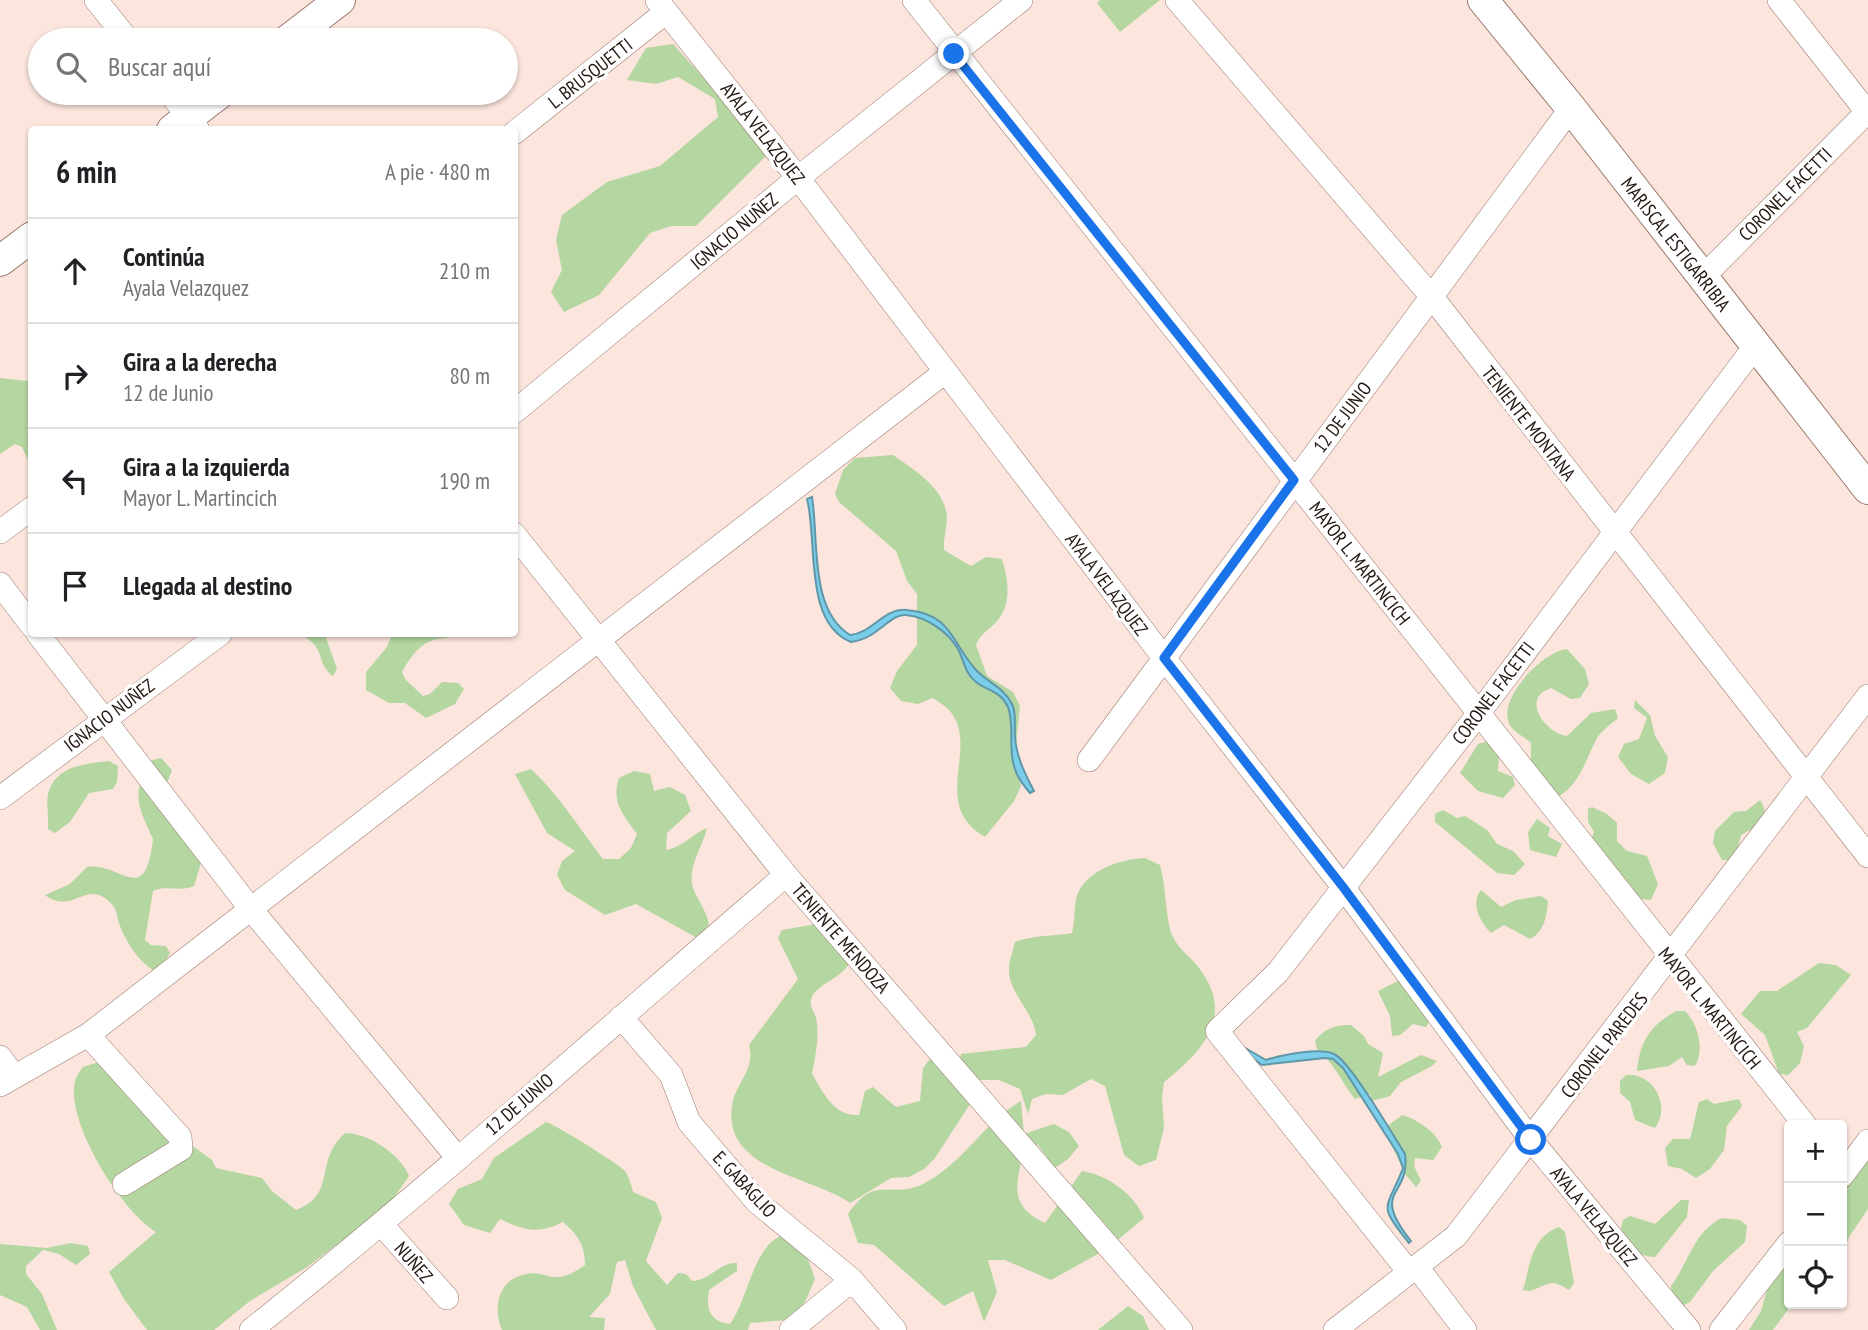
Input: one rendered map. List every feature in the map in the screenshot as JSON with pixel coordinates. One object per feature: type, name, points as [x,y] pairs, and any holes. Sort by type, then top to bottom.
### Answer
[{"type":"street","points":[[96,0],[118,28]]},
{"type":"street","points":[[304,28],[340,0]]},
{"type":"street","name":"MAYOR L. MARTINCICH","points":[[914,0],[954,54],[1479,713],[1670,959],[1801,1120]]},
{"type":"street","name":"IGNACIO NUÑEZ","points":[[518,409],[1021,0]]},
{"type":"street","name":"TENIENTE MONTANA","points":[[1178,0],[1432,297],[1614,534],[1868,856]]},
{"type":"street","name":"MARISCAL ESTIGARRIBIA","points":[[1483,0],[1571,108],[1868,489]]},
{"type":"street","points":[[1779,0],[1867,111]]},
{"type":"street","name":"L. BRUSQUETTI","points":[[518,130],[662,6]]},
{"type":"street","name":"AYALA VELAZQUEZ","points":[[662,6],[799,178],[1164,658],[1343,887],[1531,1140],[1689,1330]]},
{"type":"street","points":[[176,105],[186,125],[207,105]]},
{"type":"street","name":"12 DE JUNIO","points":[[1089,760],[1571,108]]},
{"type":"street","name":"CORONEL FACETTI","points":[[1702,278],[1867,111]]},
{"type":"street","points":[[0,261],[28,240]]},
{"type":"street","name":"CORONEL FACETTI","points":[[1413,1269],[1217,1031],[1278,972],[1479,713],[1756,345]]},
{"type":"street","points":[[0,1057],[7,1081],[88,1035],[597,638],[945,372]]},
{"type":"street","points":[[0,532],[28,511]]},
{"type":"street","name":"TENIENTE MENDOZA","points":[[518,539],[786,875],[1181,1330]]},
{"type":"street","points":[[0,584],[28,621]]},
{"type":"street","points":[[40,637],[250,908],[457,1157]]},
{"type":"street","name":"IGNACIO NUÑEZ","points":[[0,799],[103,719],[216,637]]},
{"type":"street","name":"CORONEL PAREDES","points":[[1335,1330],[1456,1236],[1670,959],[1868,696]]},
{"type":"street","name":"12 DE JUNIO","points":[[251,1330],[382,1225],[457,1157],[786,875]]},
{"type":"street","name":"E. GABAGLIO","points":[[621,1017],[671,1075],[689,1122],[757,1202],[852,1280],[895,1330]]},
{"type":"street","points":[[88,1035],[180,1137],[181,1149],[124,1184]]},
{"type":"street","points":[[1847,1167],[1868,1141]]},
{"type":"street","name":"NUÑEZ","points":[[382,1225],[447,1298]]},
{"type":"street","points":[[1721,1330],[1787,1246]]},
{"type":"street","points":[[1413,1269],[1465,1330]]},
{"type":"street","points":[[791,1330],[852,1280]]},
{"type":"green space","points":[[1100,0],[1160,0],[1120,32],[1097,3]]},
{"type":"green space","points":[[673,44],[770,152],[696,226],[671,226],[650,233],[599,295],[564,312],[551,292],[562,270],[556,240],[562,215],[607,182],[660,166],[718,117],[715,99],[678,77],[656,84],[627,80],[646,48]]},
{"type":"green space","points":[[0,378],[27,381],[28,460],[22,447],[15,444],[0,454]]},
{"type":"green space","points":[[893,455],[927,481],[945,506],[947,517],[944,550],[971,566],[986,557],[1002,559],[1004,566],[1008,590],[1005,606],[998,620],[976,645],[987,676],[1013,692],[1020,706],[1015,753],[1021,786],[1014,801],[985,837],[967,822],[959,804],[959,728],[950,712],[932,698],[918,704],[901,701],[890,688],[897,671],[917,645],[917,594],[907,581],[896,551],[839,502],[835,494],[843,470],[855,458]]},
{"type":"green space","points":[[304,637],[326,637],[337,669],[333,676],[324,666],[315,645]]},
{"type":"green space","points":[[391,637],[448,637],[425,644],[402,672],[405,679],[423,696],[430,694],[442,682],[458,683],[464,689],[455,704],[426,718],[405,703],[389,703],[366,690],[366,672],[387,647]]},
{"type":"green space","points":[[1567,649],[1585,669],[1589,684],[1580,698],[1571,699],[1551,688],[1542,693],[1537,699],[1537,707],[1544,722],[1551,729],[1567,736],[1591,713],[1615,709],[1618,718],[1599,735],[1572,786],[1558,797],[1531,768],[1531,743],[1511,727],[1508,710],[1511,699],[1526,676],[1547,657]]},
{"type":"green space","points":[[1635,700],[1650,715],[1655,736],[1668,757],[1665,773],[1649,784],[1631,774],[1618,757],[1624,744],[1639,739],[1647,718],[1634,708]]},
{"type":"green space","points":[[1493,739],[1499,755],[1498,771],[1513,777],[1515,785],[1503,798],[1478,791],[1460,773],[1478,744]]},
{"type":"green space","points":[[161,758],[172,770],[166,786],[201,863],[194,886],[153,891],[145,940],[151,945],[166,946],[170,953],[162,967],[155,971],[133,950],[121,929],[115,909],[105,898],[96,894],[64,902],[45,895],[70,884],[87,867],[99,867],[130,877],[138,877],[144,872],[153,839],[140,808],[139,791],[152,760]]},
{"type":"green space","points":[[109,761],[118,766],[117,782],[113,789],[89,793],[70,822],[55,833],[48,829],[48,794],[58,777],[72,768]]},
{"type":"green space","points":[[531,769],[560,801],[603,859],[619,859],[631,848],[637,834],[617,801],[619,778],[634,771],[650,774],[654,791],[670,787],[685,795],[691,811],[667,833],[666,850],[707,828],[692,876],[692,885],[709,924],[699,939],[636,904],[605,915],[565,890],[557,875],[562,861],[575,851],[547,833],[515,774]]},
{"type":"green space","points":[[1760,800],[1764,812],[1760,822],[1741,835],[1738,848],[1730,860],[1722,860],[1713,843],[1715,831],[1734,812],[1746,811]]},
{"type":"green space","points":[[1592,807],[1607,814],[1617,823],[1617,841],[1627,851],[1647,856],[1658,884],[1651,900],[1640,899],[1591,839],[1594,832],[1588,822],[1588,809]]},
{"type":"green space","points":[[1443,810],[1457,818],[1465,816],[1487,830],[1497,844],[1513,851],[1525,864],[1514,875],[1497,873],[1435,822],[1435,814]]},
{"type":"green space","points":[[1537,819],[1550,828],[1548,836],[1562,844],[1556,857],[1530,850],[1528,832]]},
{"type":"green space","points":[[1145,858],[1160,865],[1172,935],[1210,985],[1214,1017],[1210,1032],[1202,1045],[1164,1082],[1164,1128],[1156,1160],[1139,1166],[1124,1155],[1105,1086],[1091,1079],[1063,1095],[1046,1094],[1032,1099],[1028,1114],[1020,1089],[999,1080],[975,1080],[960,1058],[961,1054],[1026,1047],[1036,1035],[1031,1018],[1010,978],[1009,966],[1015,942],[1072,933],[1076,899],[1086,881],[1114,864]]},
{"type":"green space","points":[[1481,890],[1501,907],[1516,900],[1541,896],[1548,901],[1542,928],[1530,939],[1504,925],[1491,933],[1483,923],[1476,906]]},
{"type":"green space","points":[[816,924],[852,959],[843,972],[815,992],[811,1000],[817,1032],[812,1074],[830,1102],[843,1112],[859,1115],[865,1091],[873,1087],[896,1107],[920,1101],[923,1068],[933,1055],[970,1104],[935,1158],[924,1169],[909,1177],[891,1178],[850,1203],[773,1169],[755,1158],[741,1145],[733,1128],[732,1106],[750,1062],[749,1045],[798,979],[778,938],[782,930]]},
{"type":"green space","points":[[1819,963],[1836,965],[1851,975],[1807,1028],[1797,1032],[1804,1046],[1800,1063],[1788,1075],[1779,1074],[1765,1035],[1741,1014],[1760,991],[1777,991]]},
{"type":"green space","points":[[1398,981],[1403,983],[1430,1020],[1426,1027],[1413,1024],[1400,1035],[1392,1036],[1390,1016],[1378,991]]},
{"type":"green space","points":[[1676,1011],[1685,1011],[1697,1030],[1700,1045],[1695,1066],[1687,1065],[1682,1057],[1669,1066],[1637,1071],[1648,1035],[1659,1022]]},
{"type":"green space","points":[[1351,1025],[1364,1036],[1368,1044],[1383,1053],[1378,1077],[1421,1055],[1437,1061],[1401,1082],[1390,1096],[1372,1101],[1370,1094],[1355,1099],[1333,1066],[1317,1049],[1315,1041],[1330,1028]]},
{"type":"green space","points":[[99,1062],[186,1141],[212,1160],[216,1168],[262,1178],[272,1191],[296,1210],[317,1195],[330,1155],[345,1133],[374,1141],[392,1153],[409,1176],[389,1205],[307,1267],[250,1301],[214,1330],[147,1330],[124,1299],[109,1272],[156,1232],[128,1206],[99,1164],[87,1142],[74,1098],[75,1081],[83,1067]]},
{"type":"green space","points":[[1626,1075],[1644,1079],[1657,1092],[1661,1110],[1655,1128],[1635,1120],[1630,1102],[1620,1093],[1620,1081]]},
{"type":"green space","points":[[1707,1099],[1714,1104],[1739,1099],[1742,1106],[1727,1126],[1724,1150],[1710,1169],[1696,1178],[1682,1169],[1668,1166],[1665,1148],[1673,1139],[1690,1139],[1699,1102]]},
{"type":"green space","points":[[1021,1101],[1024,1134],[1054,1124],[1069,1132],[1079,1146],[1068,1159],[1055,1168],[1037,1144],[1023,1153],[1017,1185],[1020,1202],[1025,1210],[1045,1223],[1082,1171],[1092,1173],[1119,1187],[1134,1201],[1144,1218],[1107,1249],[1051,1280],[1005,1260],[988,1260],[997,1292],[984,1322],[973,1291],[944,1306],[874,1245],[858,1243],[848,1214],[867,1194],[911,1188],[937,1176],[996,1120]]},
{"type":"green space","points":[[1402,1115],[1425,1127],[1442,1147],[1433,1160],[1415,1158],[1414,1166],[1421,1181],[1416,1187],[1405,1174],[1386,1133],[1389,1125]]},
{"type":"green space","points":[[546,1122],[621,1167],[633,1192],[656,1202],[662,1218],[646,1261],[667,1285],[678,1273],[686,1274],[692,1281],[698,1280],[725,1265],[737,1263],[737,1271],[709,1290],[709,1308],[717,1320],[730,1324],[759,1259],[776,1239],[787,1234],[804,1248],[815,1279],[805,1302],[788,1320],[750,1323],[748,1330],[656,1330],[633,1286],[625,1260],[617,1262],[610,1294],[589,1317],[605,1318],[604,1330],[502,1330],[498,1306],[502,1290],[507,1284],[530,1273],[557,1277],[574,1272],[585,1265],[582,1246],[577,1236],[563,1222],[532,1230],[500,1219],[490,1233],[464,1225],[449,1204],[458,1189],[482,1179],[494,1158]]},
{"type":"green space","points":[[1868,1160],[1868,1209],[1847,1242],[1847,1186]]},
{"type":"green space","points":[[1681,1200],[1689,1200],[1687,1217],[1655,1257],[1638,1252],[1621,1228],[1623,1220],[1630,1216],[1655,1224]]},
{"type":"green space","points":[[1722,1218],[1740,1220],[1747,1226],[1745,1242],[1713,1271],[1690,1302],[1682,1306],[1672,1294],[1671,1286],[1698,1239]]},
{"type":"green space","points":[[1559,1227],[1565,1232],[1574,1283],[1569,1290],[1554,1283],[1530,1291],[1523,1290],[1537,1245]]},
{"type":"green space","points":[[71,1243],[88,1246],[90,1254],[76,1265],[59,1254],[43,1250],[26,1266],[26,1274],[42,1294],[57,1330],[40,1330],[27,1307],[0,1295],[0,1244],[47,1248]]},
{"type":"green space","points":[[1784,1259],[1784,1309],[1788,1309],[1773,1330],[1749,1330],[1761,1311],[1770,1279]]},
{"type":"green space","points":[[1128,1306],[1143,1316],[1149,1330],[1098,1330]]},
{"type":"water","points":[[812,497],[818,572],[828,609],[837,624],[850,635],[865,630],[892,612],[907,610],[922,613],[943,624],[977,671],[1009,698],[1014,708],[1017,751],[1034,791],[1030,793],[1015,769],[1008,707],[998,694],[972,679],[958,649],[943,631],[914,616],[900,615],[860,640],[851,642],[836,632],[825,617],[815,579],[807,499]]},
{"type":"water","points":[[1240,1045],[1266,1060],[1301,1052],[1328,1052],[1334,1054],[1350,1070],[1405,1154],[1403,1179],[1392,1202],[1399,1224],[1411,1241],[1409,1243],[1388,1213],[1389,1200],[1403,1168],[1398,1154],[1343,1068],[1333,1059],[1325,1058],[1262,1065],[1242,1051]]},
{"type":"route","points":[[954,54],[1294,480],[1164,658],[1343,887],[1531,1140]]}]
